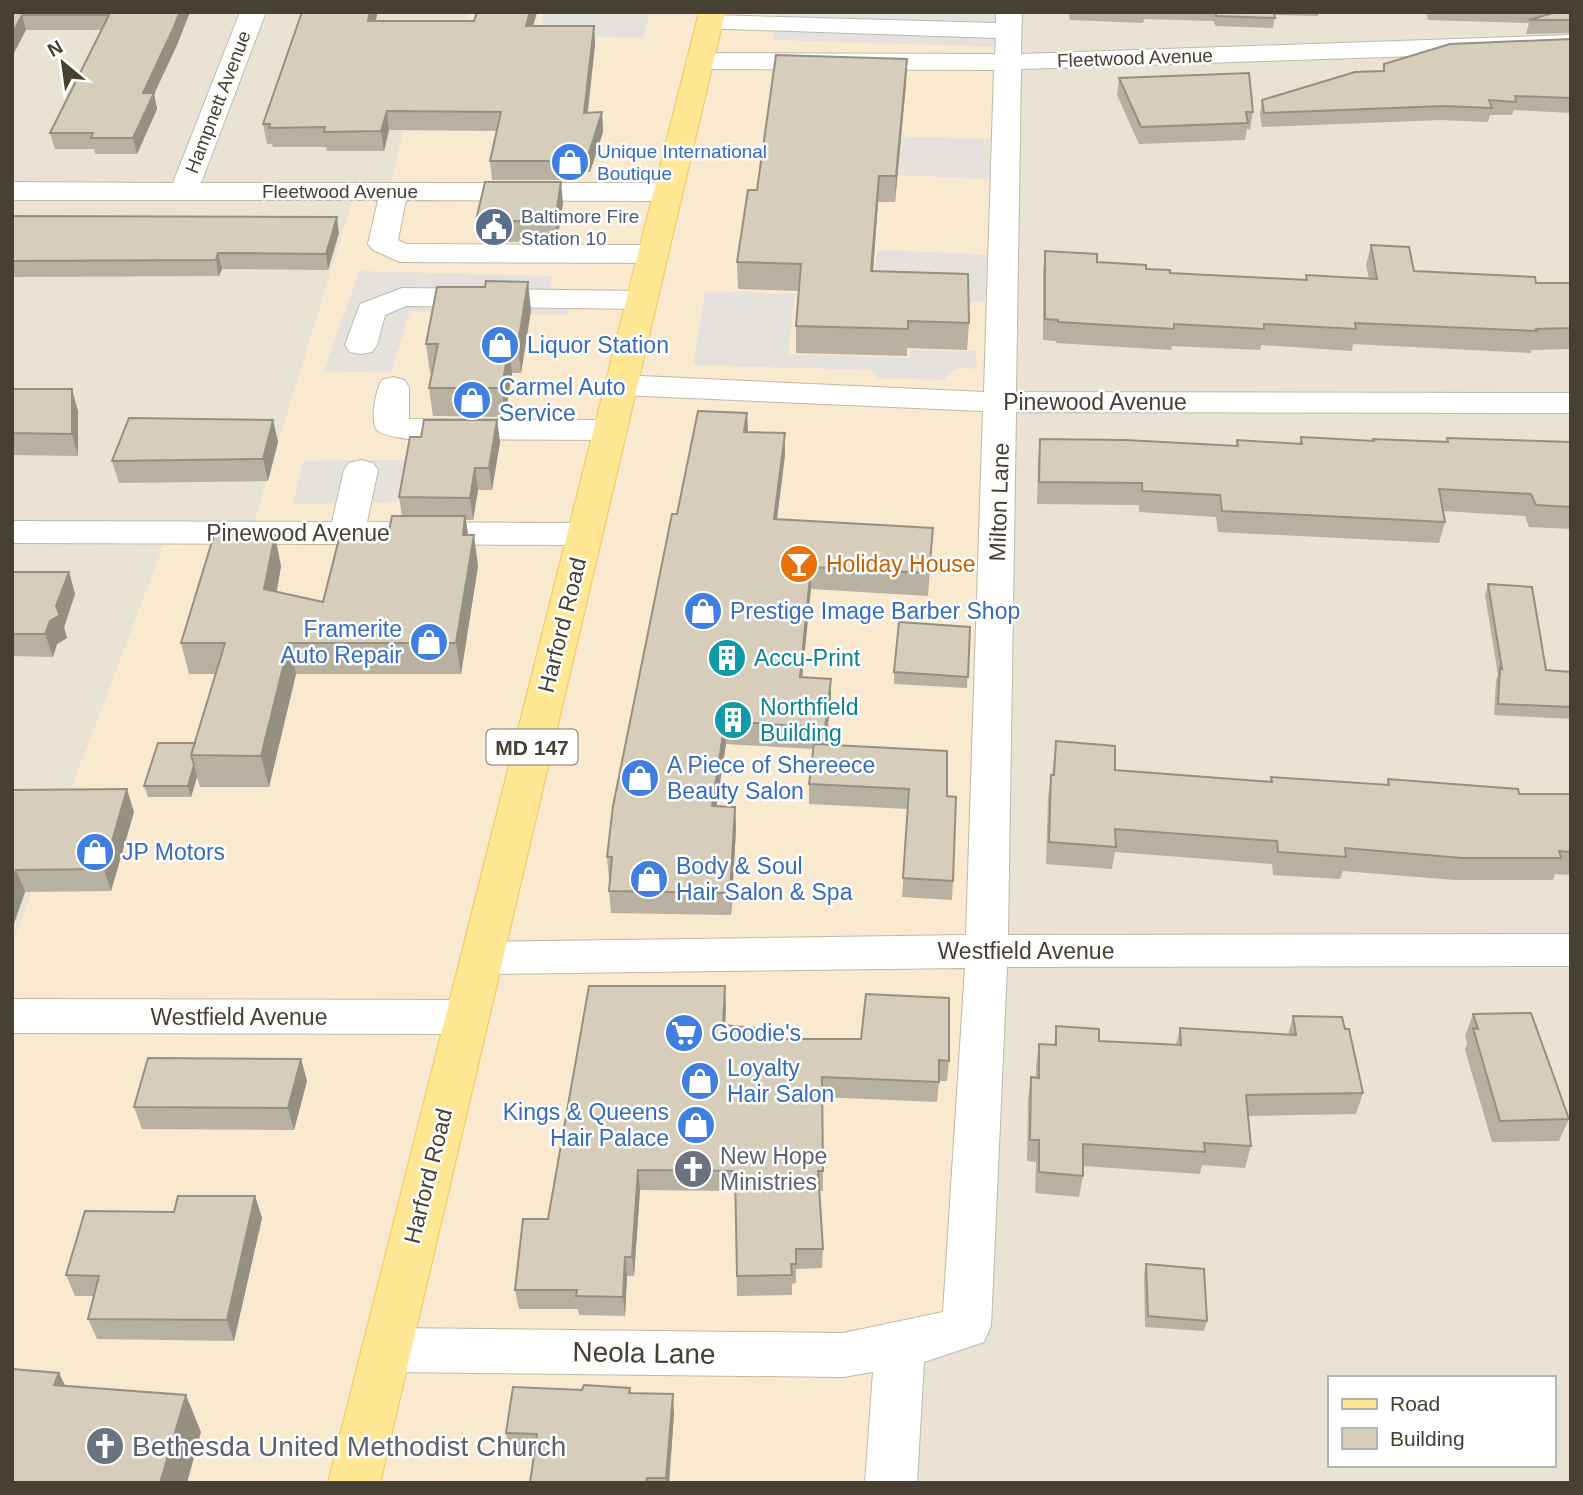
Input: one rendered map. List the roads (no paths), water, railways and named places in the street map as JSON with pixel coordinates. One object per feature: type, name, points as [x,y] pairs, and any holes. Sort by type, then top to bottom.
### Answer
[{"type":"main road","name":"Harford Road","points":[[354,1483],[711,17]]},
{"type":"street","name":"Hampnett Avenue","points":[[184,191],[253,12]]},
{"type":"street","points":[[711,17],[1008,35]]},
{"type":"street","name":"Fleetwood Avenue","points":[[699,61],[1008,35],[1571,43]]},
{"type":"street","name":"Milton Lane","points":[[900,1345],[967,1326],[986,951],[1008,35]]},
{"type":"street","name":"Fleetwood Avenue","points":[[12,191],[667,191]]},
{"type":"street","points":[[394,191],[383,244],[400,253],[652,254]]},
{"type":"street","points":[[361,345],[371,310],[402,297],[641,300]]},
{"type":"street","name":"Pinewood Avenue","points":[[620,385],[1001,402],[1571,403]]},
{"type":"street","points":[[393,387],[390,424],[407,429],[609,430]]},
{"type":"street","points":[[347,533],[361,470]]},
{"type":"street","name":"Pinewood Avenue","points":[[12,532],[584,534]]},
{"type":"street","name":"Westfield Avenue","points":[[481,958],[986,951],[1571,950]]},
{"type":"street","name":"Westfield Avenue","points":[[12,1017],[467,1017]]},
{"type":"street","points":[[891,1483],[900,1345]]},
{"type":"street","name":"Neola Lane","points":[[386,1350],[843,1355],[900,1345]]},
{"type":"place","name":"Unique International Boutique","points":[[570,162]]},
{"type":"place","name":"Baltimore Fire Station 10","points":[[494,227]]},
{"type":"place","name":"Liquor Station","points":[[500,345]]},
{"type":"place","name":"Carmel Auto Service","points":[[472,400]]},
{"type":"place","name":"Holiday House","points":[[799,564]]},
{"type":"place","name":"Prestige Image Barber Shop","points":[[703,611]]},
{"type":"place","name":"Framerite Auto Repair","points":[[429,642]]},
{"type":"place","name":"Accu-Print","points":[[727,658]]},
{"type":"place","name":"Northfield Building","points":[[733,720]]},
{"type":"place","name":"A Piece of Shereece Beauty Salon","points":[[640,778]]},
{"type":"place","name":"JP Motors","points":[[95,852]]},
{"type":"place","name":"Body & Soul Hair Salon & Spa","points":[[649,879]]},
{"type":"place","name":"Goodie's","points":[[684,1033]]},
{"type":"place","name":"Loyalty Hair Salon","points":[[700,1081]]},
{"type":"place","name":"Kings & Queens Hair Palace","points":[[696,1125]]},
{"type":"place","name":"New Hope Ministries","points":[[693,1169]]},
{"type":"place","name":"Bethesda United Methodist Church","points":[[105,1446]]}]
